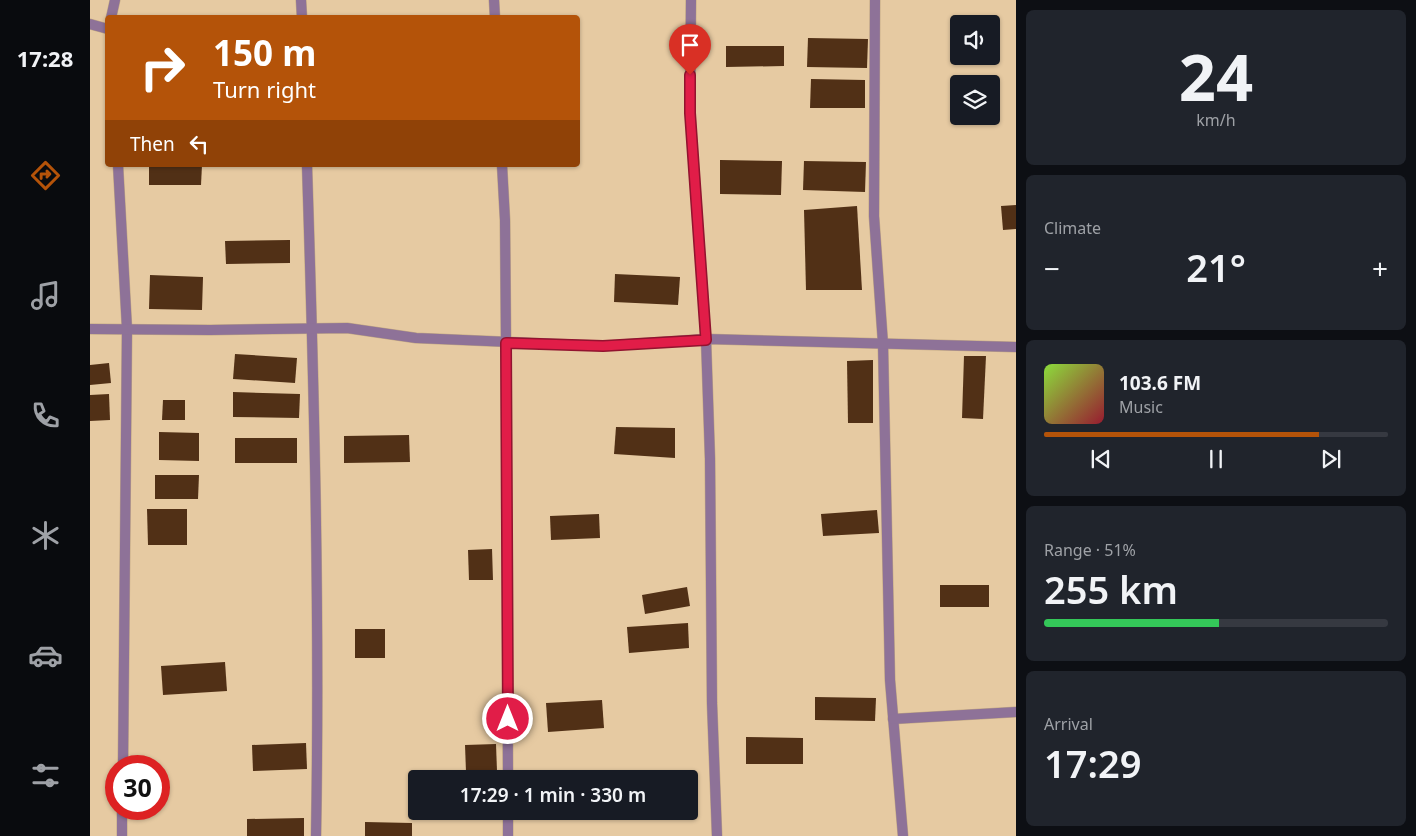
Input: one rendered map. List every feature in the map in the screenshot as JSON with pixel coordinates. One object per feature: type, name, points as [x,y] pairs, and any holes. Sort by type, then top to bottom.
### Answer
[{"type":"street","points":[[112,15],[115,0]]},
{"type":"street","points":[[301,0],[302,15]]},
{"type":"street","points":[[494,0],[495,15]]},
{"type":"street","points":[[691,0],[690,113],[706,340],[710,459],[712,693],[717,836]]},
{"type":"street","points":[[875,0],[874,216],[882,344],[890,680],[903,836]]},
{"type":"street","points":[[90,24],[105,28]]},
{"type":"street","points":[[118,167],[127,329],[123,755]]},
{"type":"street","points":[[307,167],[312,328],[318,720],[316,836]]},
{"type":"street","points":[[502,167],[505,220],[508,770]]},
{"type":"street","points":[[90,329],[346,328],[416,338],[603,346],[706,340],[1016,347]]},
{"type":"street","points":[[893,719],[1016,712]]},
{"type":"street","points":[[122,820],[122,836]]},
{"type":"street","points":[[508,820],[508,836]]},
{"type":"building","points":[[808,38],[868,39],[867,68],[807,67]]},
{"type":"building","points":[[726,46],[784,46],[784,66],[726,67]]},
{"type":"building","points":[[811,79],[865,80],[865,108],[810,108]]},
{"type":"building","points":[[720,160],[782,161],[781,195],[720,194]]},
{"type":"building","points":[[804,161],[866,162],[865,192],[803,190]]},
{"type":"building","points":[[149,167],[202,167],[201,185],[149,185]]},
{"type":"building","points":[[1016,205],[1016,229],[1003,230],[1001,206]]},
{"type":"building","points":[[857,206],[862,290],[806,290],[804,210]]},
{"type":"building","points":[[290,240],[290,263],[226,264],[225,241]]},
{"type":"building","points":[[615,274],[680,277],[678,305],[614,302]]},
{"type":"building","points":[[150,275],[203,277],[202,310],[149,309]]},
{"type":"building","points":[[235,354],[297,358],[295,383],[233,379]]},
{"type":"building","points":[[964,356],[986,356],[983,419],[962,418]]},
{"type":"building","points":[[873,360],[873,423],[848,423],[847,361]]},
{"type":"building","points":[[109,363],[111,383],[90,385],[90,365]]},
{"type":"building","points":[[233,392],[300,394],[299,418],[233,417]]},
{"type":"building","points":[[109,394],[110,420],[90,421],[90,395]]},
{"type":"building","points":[[163,400],[185,400],[185,420],[162,420]]},
{"type":"building","points":[[616,427],[675,428],[675,458],[614,454]]},
{"type":"building","points":[[159,432],[199,433],[199,461],[159,460]]},
{"type":"building","points":[[409,435],[410,462],[344,463],[344,436]]},
{"type":"building","points":[[235,438],[297,438],[297,463],[235,463]]},
{"type":"building","points":[[155,475],[199,475],[198,499],[155,499]]},
{"type":"building","points":[[147,509],[187,509],[187,545],[148,545]]},
{"type":"building","points":[[877,510],[879,533],[823,536],[821,514]]},
{"type":"building","points":[[599,514],[600,538],[551,540],[550,516]]},
{"type":"building","points":[[492,549],[493,580],[469,580],[468,550]]},
{"type":"building","points":[[940,585],[989,585],[989,607],[940,607]]},
{"type":"building","points":[[687,587],[690,606],[645,614],[642,595]]},
{"type":"building","points":[[688,623],[689,648],[629,653],[627,627]]},
{"type":"building","points":[[355,629],[385,629],[385,658],[355,658]]},
{"type":"building","points":[[225,662],[227,691],[163,695],[161,666]]},
{"type":"building","points":[[815,697],[876,698],[875,721],[815,720]]},
{"type":"building","points":[[602,700],[604,728],[548,732],[546,703]]},
{"type":"building","points":[[746,737],[803,738],[803,764],[746,764]]},
{"type":"building","points":[[306,743],[307,769],[253,771],[252,745]]},
{"type":"building","points":[[496,744],[497,770],[466,770],[465,745]]},
{"type":"building","points":[[304,818],[304,836],[247,836],[247,819]]},
{"type":"building","points":[[365,822],[412,823],[412,836],[365,836]]},
{"type":"route","points":[[508,719],[506,343],[603,346],[706,340],[690,113],[690,75]]}]
